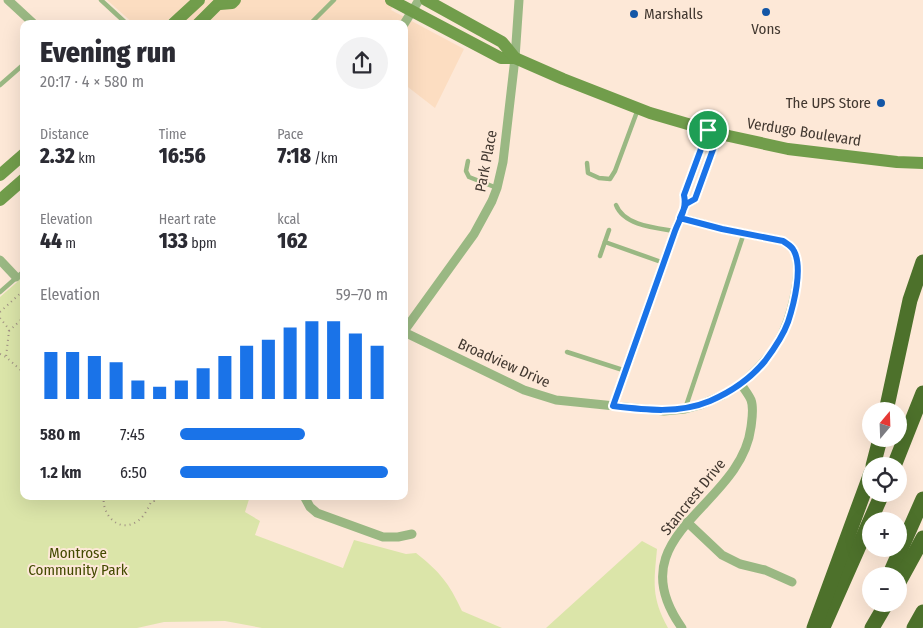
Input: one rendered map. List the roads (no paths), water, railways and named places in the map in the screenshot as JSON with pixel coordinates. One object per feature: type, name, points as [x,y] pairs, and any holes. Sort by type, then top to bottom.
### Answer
[{"type":"highway","points":[[888,402],[910,300],[923,262]]},
{"type":"highway","points":[[898,457],[923,393]]},
{"type":"highway","points":[[814,628],[862,497]]},
{"type":"highway","points":[[893,567],[923,499]]},
{"type":"highway","points":[[823,628],[878,502]]},
{"type":"highway","points":[[907,567],[923,538]]},
{"type":"highway","points":[[866,628],[873,612]]},
{"type":"highway","points":[[872,628],[881,612]]},
{"type":"highway","points":[[914,628],[923,612]]},
{"type":"main road","points":[[177,20],[199,0]]},
{"type":"main road","points":[[202,20],[219,2],[232,2],[235,0]]},
{"type":"main road","name":"Verdugo Boulevard","points":[[391,0],[416,6],[501,58],[515,58],[638,108],[714,131],[788,149],[897,162],[923,163]]},
{"type":"main road","name":"Verdugo Boulevard","points":[[426,0],[502,42],[515,58]]},
{"type":"main road","points":[[0,175],[20,158]]},
{"type":"main road","points":[[0,200],[20,182]]},
{"type":"street","points":[[8,0],[30,20]]},
{"type":"street","name":"Park Place","points":[[408,326],[474,234],[492,202],[497,188],[503,162],[515,58],[519,0]]},
{"type":"street","points":[[407,20],[416,6]]},
{"type":"street","points":[[613,406],[686,204],[684,195],[714,131]]},
{"type":"street","points":[[680,218],[783,241],[794,250],[797,260],[797,273],[788,322],[779,341],[765,361],[741,384]]},
{"type":"street","points":[[0,260],[20,274]]},
{"type":"street","name":"Broadview Drive","points":[[408,334],[524,390],[556,400],[664,411],[685,409],[710,401],[741,384]]},
{"type":"street","name":"Stancrest Drive","points":[[682,628],[672,613],[664,594],[663,575],[670,545],[687,522],[732,473],[750,439],[752,401],[741,384]]},
{"type":"street","points":[[306,500],[310,507],[317,513],[372,534],[390,538],[412,534]]},
{"type":"street","points":[[687,522],[722,555],[740,564],[766,570],[792,582]]},
{"type":"lane","points":[[101,0],[123,20]]},
{"type":"lane","points":[[314,20],[334,0]]},
{"type":"lane","points":[[0,85],[20,68]]},
{"type":"lane","points":[[587,163],[588,173],[599,178],[610,179],[615,171],[638,108]]},
{"type":"lane","points":[[468,161],[466,171],[469,177],[497,188]]},
{"type":"lane","points":[[616,205],[622,215],[635,222],[675,231]]},
{"type":"lane","points":[[600,256],[609,230]]},
{"type":"lane","points":[[685,409],[744,233]]},
{"type":"lane","points":[[605,242],[664,264]]},
{"type":"lane","points":[[0,292],[20,274]]},
{"type":"lane","points":[[567,352],[626,371]]},
{"type":"place","name":"Vons","points":[[766,12]]},
{"type":"place","name":"Marshalls","points":[[634,14]]},
{"type":"place","name":"The UPS Store","points":[[881,103]]},
{"type":"park label","name":"Montrose Community Park","points":[[78,562]]}]
